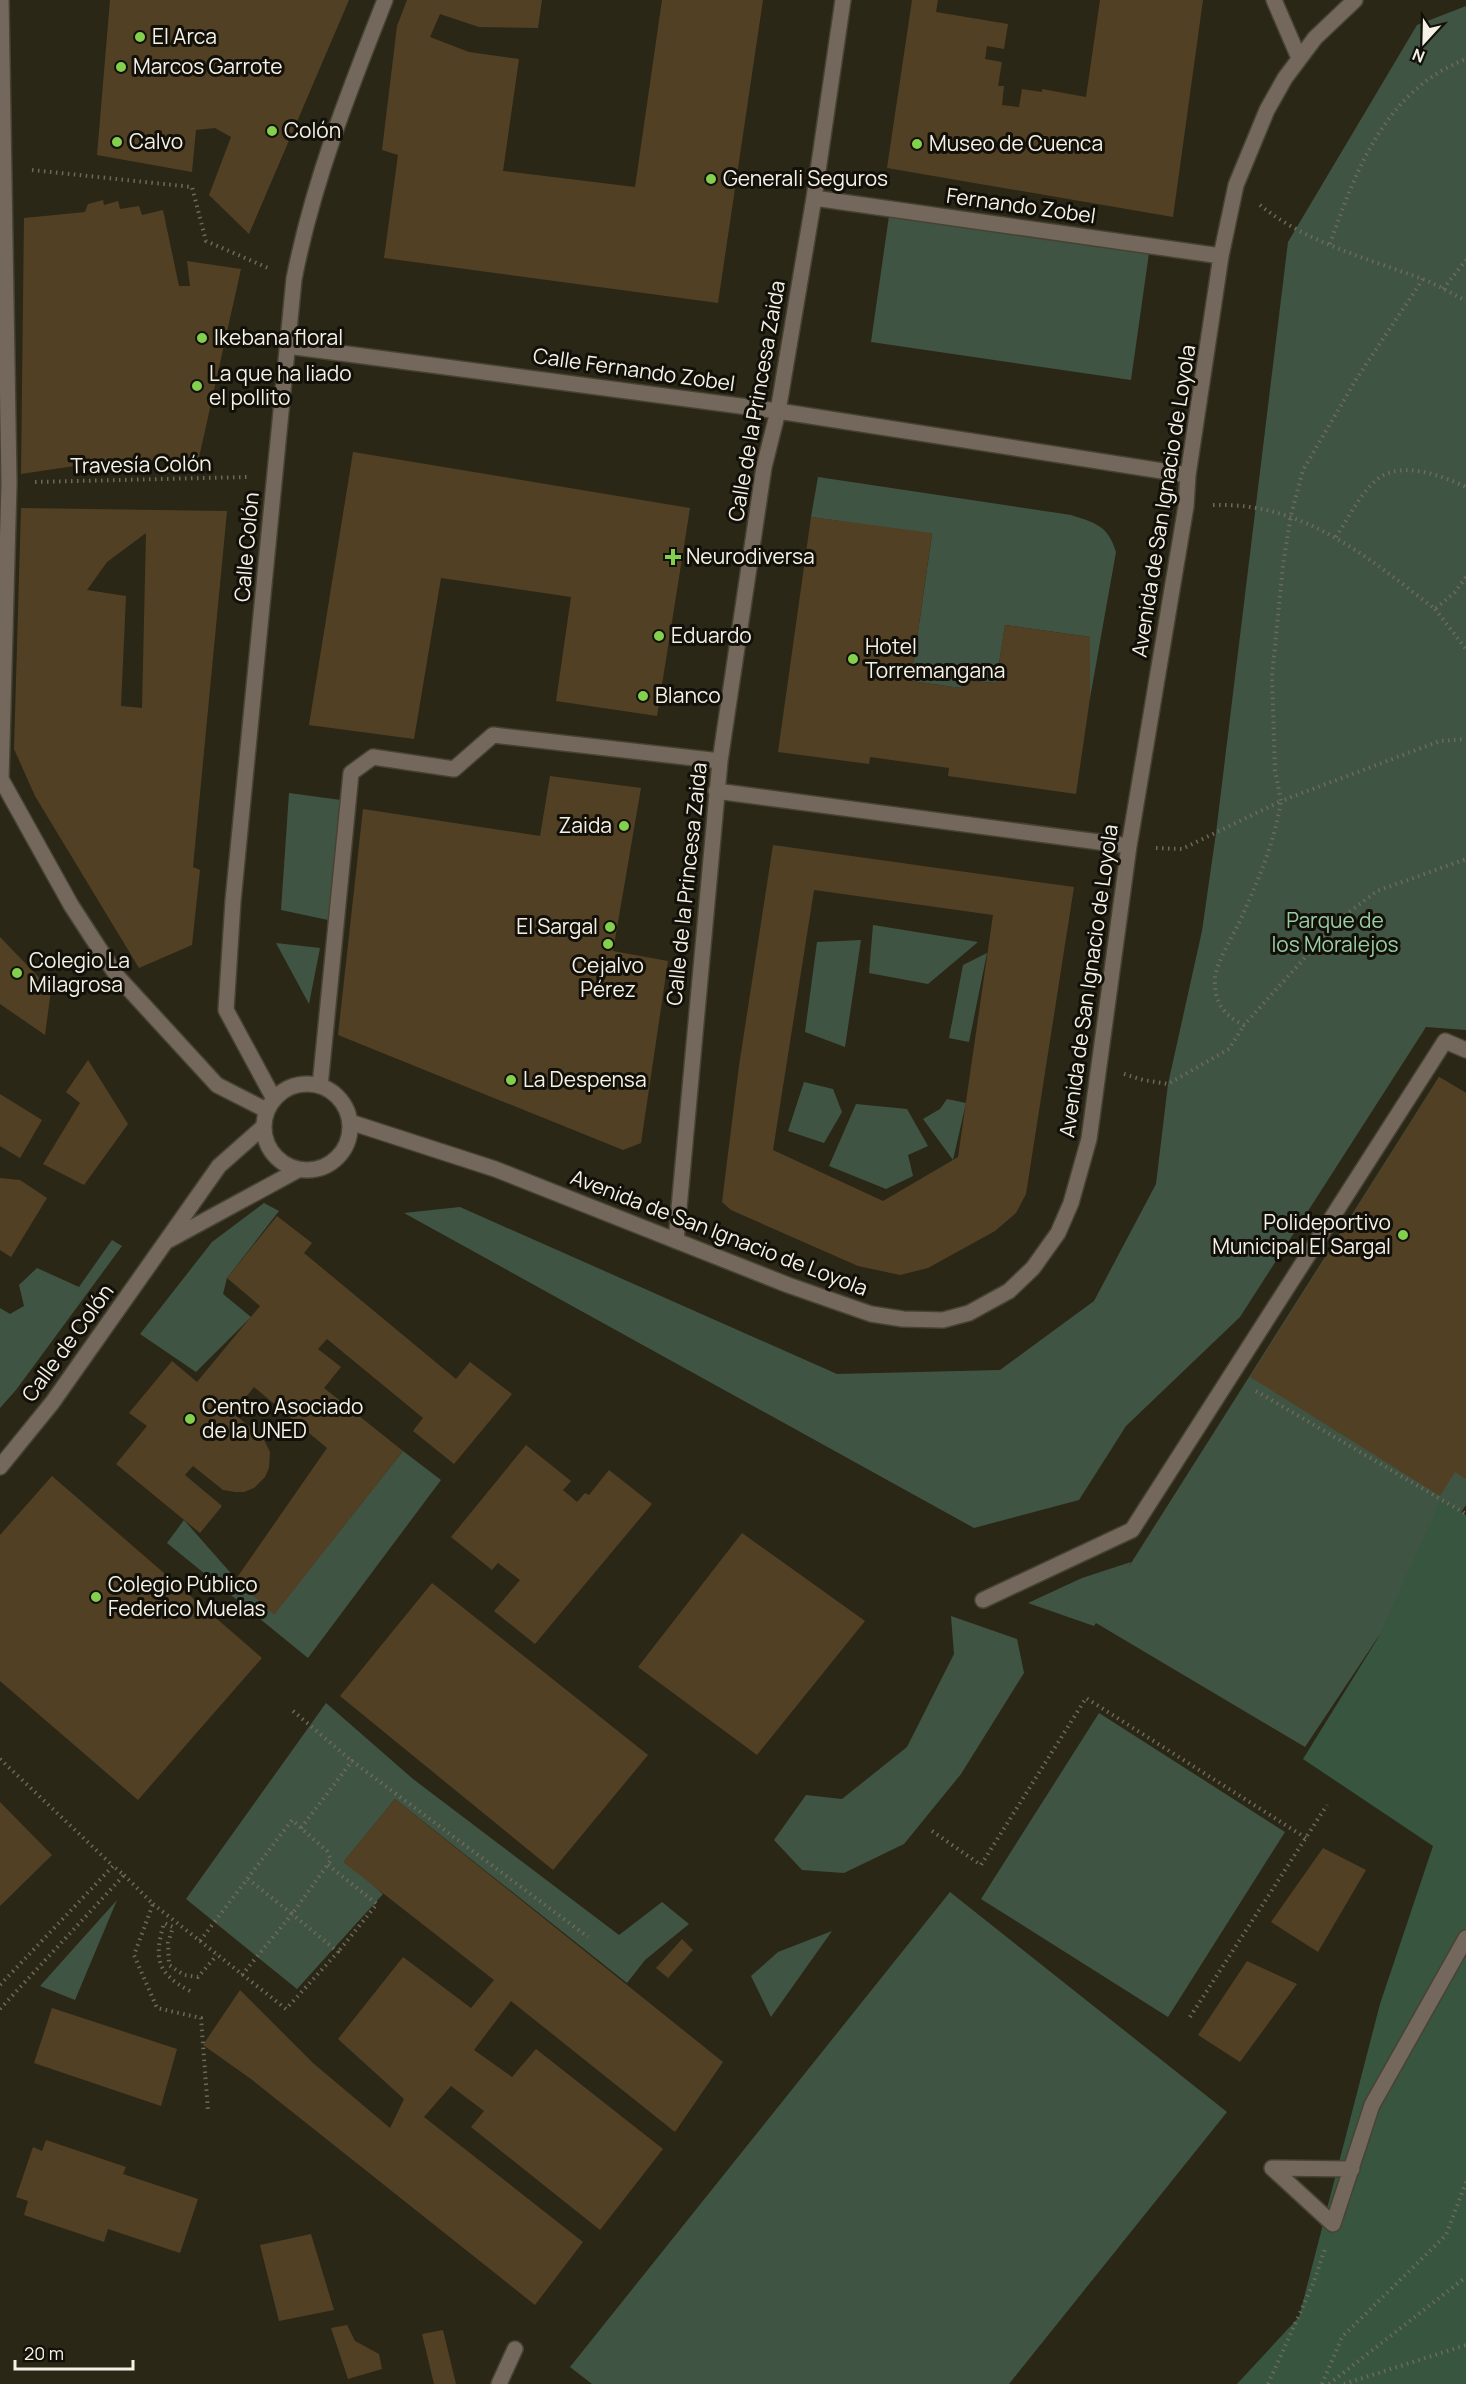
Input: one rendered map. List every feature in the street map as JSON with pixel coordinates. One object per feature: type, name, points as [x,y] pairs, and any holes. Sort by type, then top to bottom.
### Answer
[{"type":"street","points":[[1,0],[9,483],[0,779],[71,905],[117,976],[218,1085],[270,1105]]},
{"type":"street","name":"Calle Colón","points":[[270,1105],[226,1010],[232,901],[287,346],[294,279],[316,188],[335,129],[385,0]]},
{"type":"street","name":"Calle de la Princesa Zaida","points":[[676,1241],[720,761],[764,467],[778,411],[814,198],[843,0]]},
{"type":"street","points":[[1274,0],[1299,58]]},
{"type":"street","name":"Avenida de San Ignacio de Loyola","points":[[351,1122],[495,1169],[676,1241],[871,1314],[903,1319],[943,1320],[969,1314],[1009,1291],[1033,1268],[1058,1233],[1082,1169],[1089,1139],[1129,846],[1186,506],[1188,475],[1221,256],[1236,185],[1267,110],[1299,58],[1315,38],[1355,0]]},
{"type":"street","name":"Fernando Zobel","points":[[814,198],[1221,256]]},
{"type":"street","name":"Calle Fernando Zobel","points":[[287,346],[778,411],[1188,475]]},
{"type":"street","points":[[320,1086],[351,773],[373,757],[454,769],[493,735],[720,761]]},
{"type":"street","points":[[716,791],[1129,846]]},
{"type":"street","points":[[983,1600],[1132,1530],[1232,1377],[1444,1041],[1466,1050]]},
{"type":"street","points":[[295,1086],[320,1086],[332,1091],[341,1100],[351,1122],[351,1134],[339,1157],[318,1170],[298,1170],[287,1166],[269,1150],[263,1127],[270,1105],[295,1086]]},
{"type":"street","name":"Calle de Colón","points":[[0,1467],[52,1403],[219,1166],[263,1127]]},
{"type":"street","name":"Calle de Colón","points":[[166,1241],[298,1170]]},
{"type":"street","points":[[1353,2169],[1272,2168],[1333,2224],[1353,2169],[1372,2105],[1466,1938]]},
{"type":"street","points":[[499,2384],[515,2349]]},
{"type":"path","points":[[1330,244],[1349,189],[1372,141],[1420,84],[1466,59]]},
{"type":"path","points":[[3,167],[192,187],[206,241],[294,279]]},
{"type":"path","points":[[1236,185],[1278,220],[1330,244],[1423,279],[1466,301]]},
{"type":"path","points":[[1443,289],[1466,260]]},
{"type":"path","points":[[1244,1025],[1227,1017],[1216,997],[1215,975],[1266,862],[1276,833],[1281,801],[1275,770],[1272,677],[1283,565],[1291,515],[1304,470],[1357,378],[1423,279]]},
{"type":"path","points":[[1336,537],[1374,481],[1394,472],[1428,471],[1466,487]]},
{"type":"path","name":"Travesía Colón","points":[[9,483],[274,477]]},
{"type":"path","points":[[1186,506],[1255,506],[1291,515],[1336,537],[1435,609],[1466,649]]},
{"type":"path","points":[[1435,609],[1455,592],[1466,577]]},
{"type":"path","points":[[1129,846],[1182,849],[1281,801],[1440,741],[1466,739]]},
{"type":"path","points":[[1099,1065],[1143,1080],[1168,1084],[1229,1049],[1244,1025],[1340,919],[1377,891],[1466,859]]},
{"type":"path","points":[[1232,1377],[1466,1514]]},
{"type":"path","points":[[932,1831],[981,1865],[1086,1698],[1306,1838]]},
{"type":"path","points":[[293,1711],[352,1761],[588,1937]]},
{"type":"path","points":[[0,1759],[153,1904],[286,2009],[338,1952],[377,1904],[328,1865]]},
{"type":"path","points":[[301,1828],[352,1761]]},
{"type":"path","points":[[1190,2017],[1327,1805]]},
{"type":"path","points":[[200,1941],[292,1821],[301,1828],[327,1851],[331,1860],[292,1914],[242,1975]]},
{"type":"path","points":[[0,1984],[113,1866]]},
{"type":"path","points":[[0,2009],[124,1875]]},
{"type":"path","points":[[248,1878],[338,1952]]},
{"type":"path","points":[[153,1904],[134,1955],[157,2008],[201,2018],[208,2110]]},
{"type":"path","points":[[190,1991],[174,1982],[160,1966],[157,1947],[164,1923],[173,1927],[168,1943],[169,1965],[184,1975],[198,1977],[217,1955]]},
{"type":"path","points":[[1322,2384],[1341,2337],[1446,2235],[1466,2182]]},
{"type":"path","points":[[1268,2384],[1313,2284],[1333,2224]]},
{"type":"path","points":[[1329,2384],[1466,2277]]},
{"type":"path","points":[[1344,2384],[1466,2345]]},
{"type":"green space","name":"Parque de los Moralejos","points":[[1466,6],[1466,1030],[1426,1027],[1240,1317],[1126,1426],[1079,1500],[974,1528],[404,1213],[460,1207],[837,1374],[1000,1370],[1094,1301],[1156,1184],[1168,1084],[1202,931],[1216,833],[1288,242],[1417,25]]},
{"type":"green space","points":[[890,209],[1150,246],[1131,380],[871,342]]},
{"type":"green space","points":[[818,477],[1071,515],[1100,526],[1109,536],[1116,552],[1090,698],[1090,637],[1005,625],[996,683],[963,680],[961,688],[911,681],[932,534],[811,517]]},
{"type":"green space","points":[[289,793],[341,800],[328,920],[281,910]]},
{"type":"green space","points":[[873,925],[978,942],[928,984],[869,973]]},
{"type":"green space","points":[[861,940],[845,1047],[805,1032],[817,942]]},
{"type":"green space","points":[[276,943],[320,948],[309,1004]]},
{"type":"green space","points":[[987,953],[969,1042],[949,1038],[963,965]]},
{"type":"green space","points":[[1439,1077],[1466,1093],[1466,1505],[1305,1747],[1096,1623],[1094,1626],[1028,1603],[1082,1578],[1131,1562],[1128,1568]]},
{"type":"green space","points":[[804,1082],[833,1089],[842,1112],[824,1143],[788,1131]]},
{"type":"green space","points":[[947,1099],[966,1103],[953,1160],[923,1119],[940,1109]]},
{"type":"green space","points":[[856,1104],[907,1109],[928,1146],[908,1155],[913,1176],[886,1189],[829,1166]]},
{"type":"green space","points":[[264,1203],[279,1211],[227,1278],[223,1294],[251,1317],[196,1372],[140,1334],[212,1242]]},
{"type":"green space","points":[[112,1240],[122,1246],[16,1390],[0,1408],[0,1308],[10,1314],[24,1306],[19,1285],[37,1268],[79,1287]]},
{"type":"green space","points":[[403,1451],[441,1480],[308,1658],[167,1543],[184,1520],[236,1579],[274,1614]]},
{"type":"green space","points":[[1441,1499],[1466,1515],[1466,2384],[1237,2384],[1299,2317],[1380,2004],[1433,1846],[1303,1759],[1378,1638]]},
{"type":"green space","points":[[951,1616],[1017,1639],[1024,1673],[961,1774],[904,1844],[844,1873],[802,1870],[774,1840],[806,1795],[842,1799],[907,1747],[954,1654]]},
{"type":"green space","points":[[326,1703],[413,1779],[619,1935],[662,1902],[689,1924],[645,1960],[627,1983],[395,1799],[345,1860],[383,1894],[297,1989],[186,1899]]},
{"type":"green space","points":[[1099,1713],[1285,1832],[1168,2017],[981,1899]]},
{"type":"green space","points":[[950,1892],[1227,2112],[1009,2384],[592,2384],[570,2367]]},
{"type":"green space","points":[[117,1900],[75,2000],[40,1986]]},
{"type":"green space","points":[[832,1931],[771,2017],[751,1976],[778,1952]]},
{"type":"building","points":[[110,0],[349,0],[249,234],[209,195],[231,137],[215,128],[196,130],[192,172],[97,155]]},
{"type":"building","points":[[407,0],[542,0],[538,28],[479,27],[440,14],[430,37],[469,52],[519,59],[503,171],[635,187],[662,0],[763,0],[718,303],[384,258],[398,155],[382,150],[397,26]]},
{"type":"building","points":[[912,0],[938,0],[936,12],[1008,24],[1004,49],[987,46],[985,59],[1002,62],[998,86],[1004,86],[1002,105],[1019,107],[1022,89],[1042,92],[1042,89],[1086,97],[1100,0],[1203,0],[1173,217],[887,168]]},
{"type":"building","points":[[103,200],[104,205],[118,201],[120,209],[139,206],[142,215],[163,210],[179,286],[190,286],[187,261],[241,269],[198,462],[121,459],[21,474],[24,218],[85,212],[88,204]]},
{"type":"building","points":[[353,452],[690,508],[657,716],[556,701],[571,597],[441,578],[414,739],[309,725]]},
{"type":"building","points":[[21,508],[227,511],[193,867],[200,870],[192,945],[139,968],[35,796],[14,749]],"holes":[[[146,533],[142,708],[121,706],[126,596],[87,590],[107,562]]]},
{"type":"building","name":"Hotel Torremangana","points":[[811,517],[932,533],[911,681],[961,688],[962,680],[996,683],[1005,625],[1090,637],[1090,698],[1076,794],[948,776],[949,768],[870,757],[869,764],[778,752]]},
{"type":"building","points":[[550,776],[641,788],[613,951],[668,961],[641,1143],[623,1150],[338,1035],[363,809],[540,836]]},
{"type":"building","points":[[773,845],[1074,887],[1026,1194],[1016,1213],[995,1231],[928,1268],[900,1275],[858,1266],[731,1210],[722,1202],[739,1066]],"holes":[[[814,890],[993,915],[958,1157],[883,1201],[773,1150]]]},
{"type":"building","name":"Colegio La Milagrosa","points":[[0,937],[51,990],[45,1035],[0,1004]]},
{"type":"building","points":[[88,1060],[128,1124],[84,1185],[43,1164],[80,1103],[66,1092]]},
{"type":"building","name":"Polideportivo Municipal El Sargal","points":[[1439,1077],[1466,1093],[1466,1479],[1455,1472],[1440,1496],[1250,1377]]},
{"type":"building","points":[[0,1094],[42,1120],[20,1158],[0,1146]]},
{"type":"building","points":[[0,1178],[20,1180],[47,1198],[11,1257],[0,1250]]},
{"type":"building","name":"Centro Asociado de la UNED","points":[[277,1216],[312,1243],[304,1253],[456,1379],[470,1362],[512,1394],[454,1464],[413,1431],[423,1418],[327,1339],[318,1349],[341,1367],[324,1388],[403,1451],[274,1615],[236,1579],[327,1448],[254,1387],[233,1413],[263,1438],[270,1452],[269,1468],[265,1477],[254,1488],[244,1492],[235,1492],[223,1490],[193,1466],[185,1475],[222,1506],[200,1533],[116,1464],[147,1426],[129,1413],[172,1361],[197,1382],[260,1306],[227,1278]]},
{"type":"building","points":[[526,1445],[571,1481],[563,1490],[577,1502],[585,1493],[589,1495],[609,1470],[652,1504],[535,1644],[494,1611],[520,1580],[498,1563],[492,1570],[451,1537]]},
{"type":"building","name":"Colegio Público Federico Muelas","points":[[52,1476],[262,1658],[138,1800],[0,1681],[0,1535]]},
{"type":"building","points":[[742,1533],[865,1621],[757,1755],[638,1667]]},
{"type":"building","points":[[432,1583],[648,1755],[553,1870],[340,1696]]},
{"type":"building","points":[[395,1799],[723,2062],[675,2132],[511,2001],[474,2050],[512,2077],[536,2049],[663,2149],[600,2230],[471,2127],[484,2111],[451,2086],[424,2117],[583,2242],[535,2305],[251,2079],[203,2045],[240,1990],[313,2063],[390,2128],[404,2099],[338,2039],[403,1957],[471,2008],[494,1980],[343,1862]]},
{"type":"building","points":[[0,1802],[52,1855],[0,1906]]},
{"type":"building","points":[[1323,1848],[1366,1870],[1318,1952],[1271,1922]]},
{"type":"building","points":[[682,1939],[693,1950],[668,1978],[656,1968]]},
{"type":"building","points":[[1247,1961],[1297,1984],[1240,2062],[1198,2035]]},
{"type":"building","points":[[52,2008],[177,2049],[161,2106],[34,2063]]},
{"type":"building","points":[[46,2140],[126,2167],[123,2174],[198,2199],[180,2253],[108,2229],[104,2242],[24,2215],[28,2201],[16,2197],[33,2147],[42,2151]]},
{"type":"building","points":[[311,2234],[334,2310],[279,2321],[260,2245]]},
{"type":"building","points":[[347,2325],[355,2341],[379,2354],[382,2369],[348,2379],[331,2328]]},
{"type":"building","points":[[443,2330],[456,2384],[434,2384],[422,2334]]},
{"type":"place","name":"El Arca","points":[[140,37]]},
{"type":"place","name":"Marcos Garrote","points":[[121,67]]},
{"type":"place","name":"Colón","points":[[272,131]]},
{"type":"place","name":"Calvo","points":[[117,142]]},
{"type":"place","name":"Museo de Cuenca","points":[[917,144]]},
{"type":"place","name":"Generali Seguros","points":[[711,179]]},
{"type":"place","name":"Ikebana floral","points":[[202,338]]},
{"type":"place","name":"La que ha liado el pollito","points":[[197,386]]},
{"type":"place","name":"Neurodiversa","points":[[673,557]]},
{"type":"place","name":"Eduardo","points":[[659,636]]},
{"type":"place","name":"Hotel Torremangana","points":[[853,659]]},
{"type":"place","name":"Blanco","points":[[643,696]]},
{"type":"place","name":"Zaida","points":[[624,826]]},
{"type":"place","name":"El Sargal","points":[[610,927]]},
{"type":"place","name":"Cejalvo Pérez","points":[[608,944]]},
{"type":"place","name":"Colegio La Milagrosa","points":[[17,973]]},
{"type":"place","name":"La Despensa","points":[[511,1080]]},
{"type":"place","name":"Polideportivo Municipal El Sargal","points":[[1403,1235]]},
{"type":"place","name":"Centro Asociado de la UNED","points":[[190,1419]]},
{"type":"place","name":"Colegio Público Federico Muelas","points":[[96,1597]]}]
